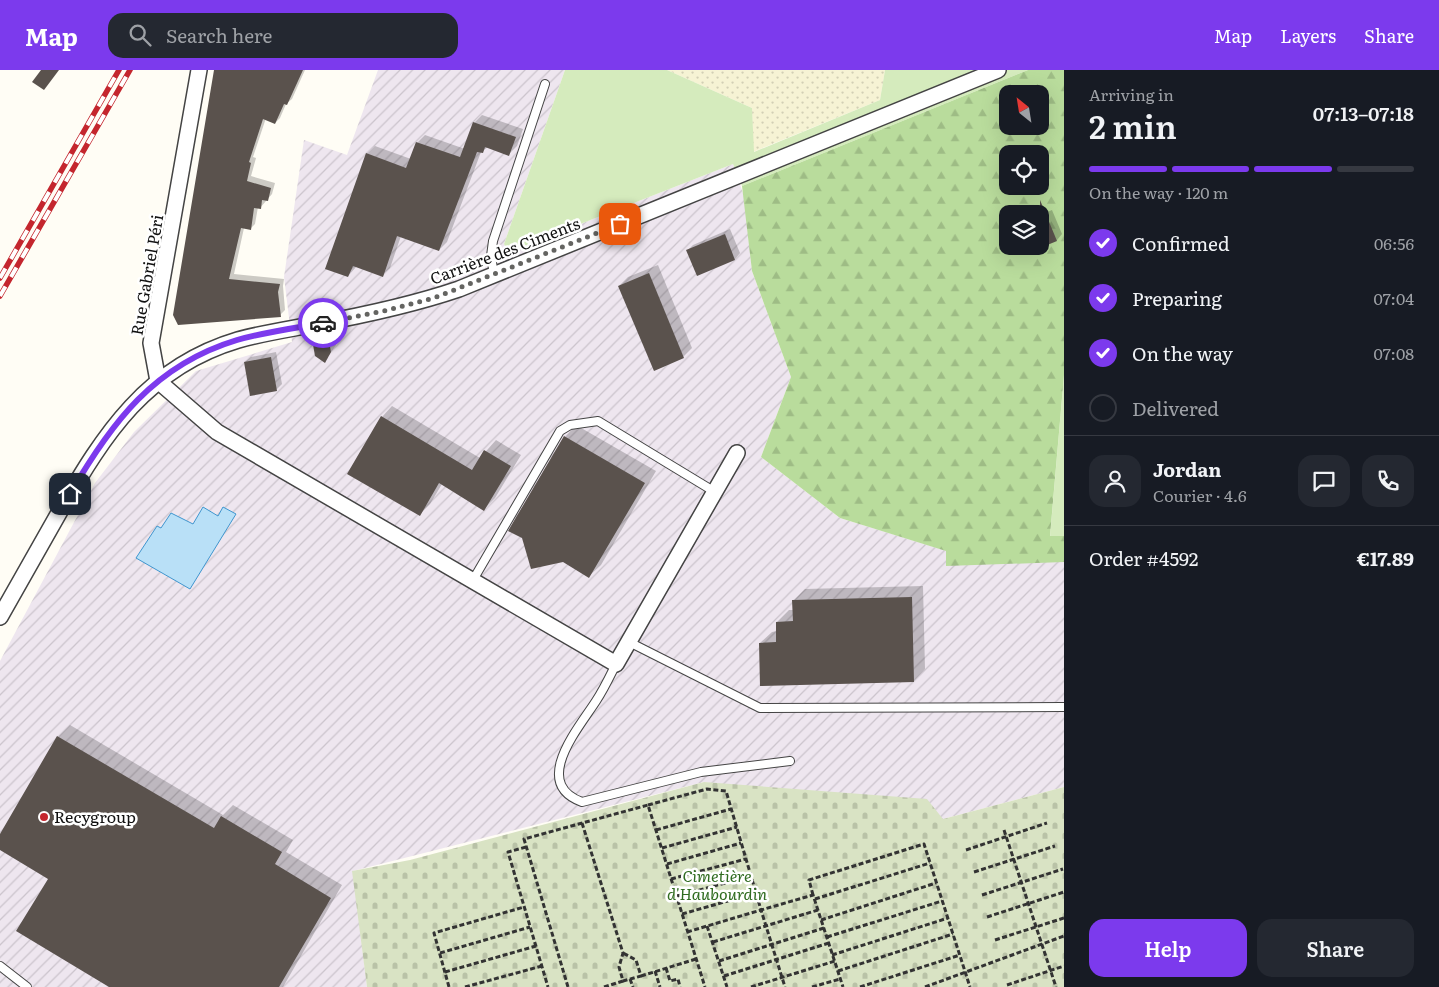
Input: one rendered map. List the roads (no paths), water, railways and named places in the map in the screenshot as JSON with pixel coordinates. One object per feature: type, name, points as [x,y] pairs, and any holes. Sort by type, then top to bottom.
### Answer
[{"type":"street","name":"Rue Gabriel Péri","points":[[158,381],[151,343],[200,70]]},
{"type":"street","name":"Carrière des Ciments","points":[[158,381],[190,360],[238,340],[417,303],[494,276],[998,70]]},
{"type":"street","points":[[0,617],[99,447],[129,408],[158,381],[218,432],[616,664],[737,453]]},
{"type":"lane","points":[[494,276],[491,256],[493,241],[545,84]]},
{"type":"lane","points":[[473,580],[560,432],[570,425],[598,421],[715,492]]},
{"type":"lane","points":[[629,642],[760,708],[1064,707]]},
{"type":"lane","points":[[616,664],[563,753],[559,766],[559,781],[569,797],[582,802],[700,772],[790,761]]},
{"type":"lane","points":[[0,966],[27,987]]},
{"type":"water","points":[[203,507],[218,516],[223,507],[236,514],[190,589],[136,558],[157,526],[161,528],[171,513],[193,524]]},
{"type":"railway","points":[[0,278],[119,70]]},
{"type":"railway","points":[[0,296],[130,70]]},
{"type":"place","name":"Recygroup","points":[[44,817]]},
{"type":"park label","name":"Cimetière d'Haubourdin","points":[[717,885]]}]
